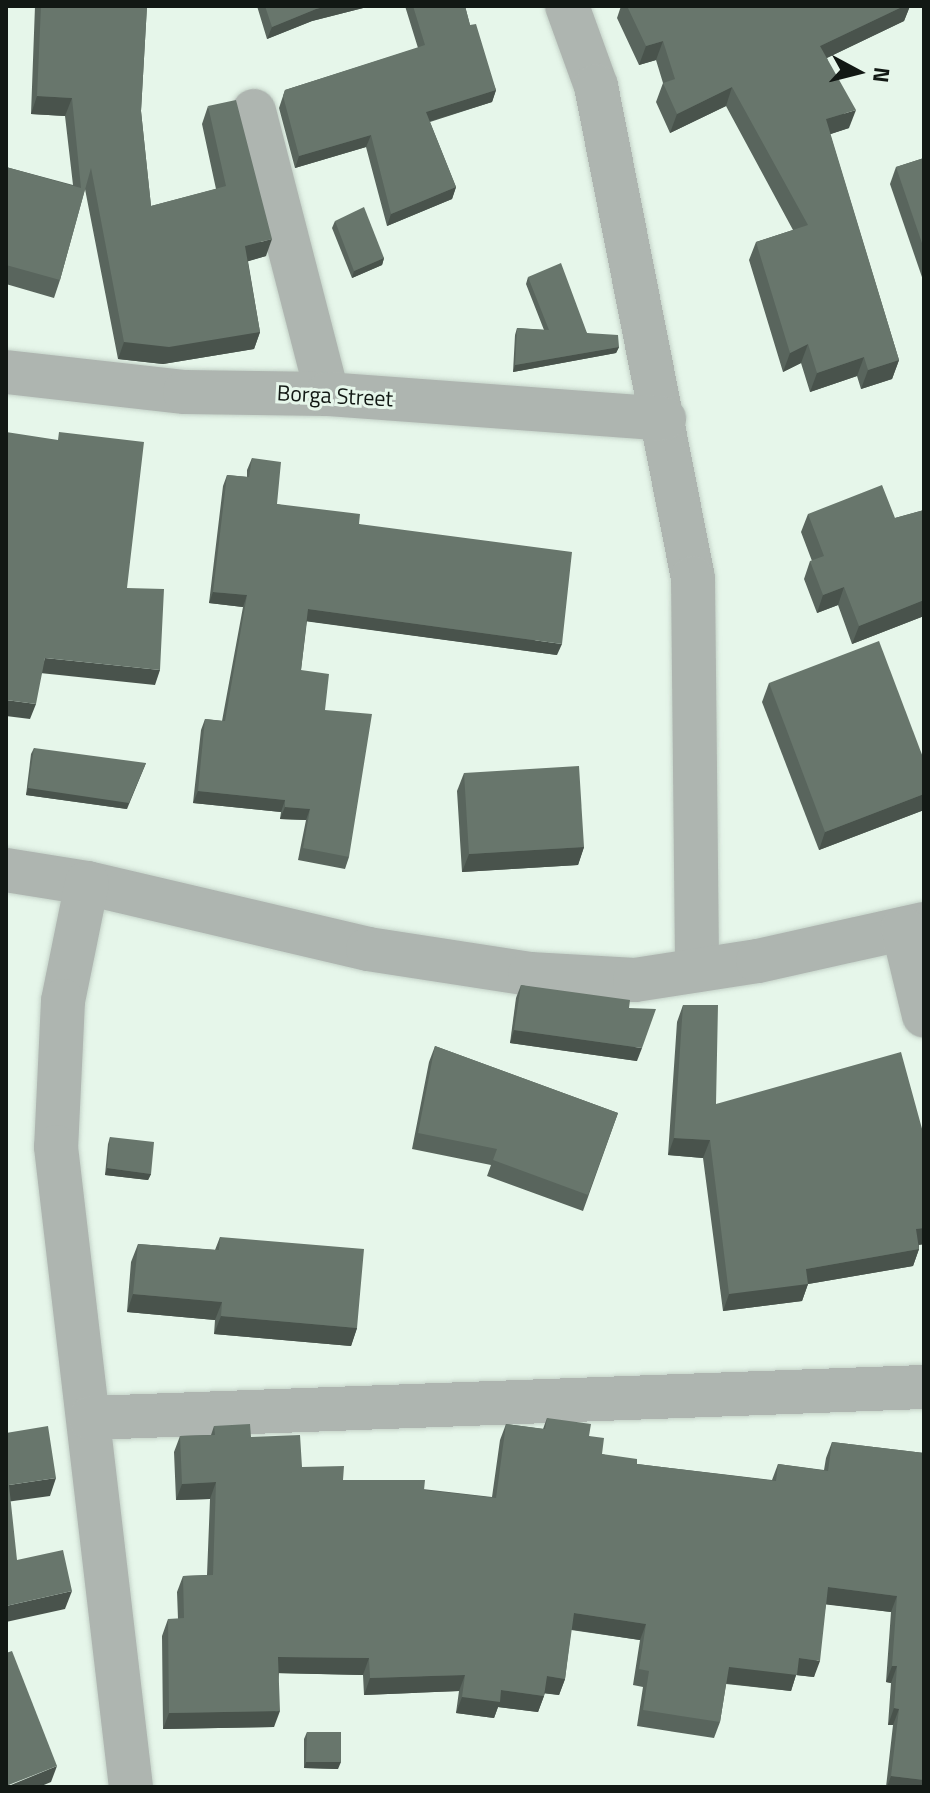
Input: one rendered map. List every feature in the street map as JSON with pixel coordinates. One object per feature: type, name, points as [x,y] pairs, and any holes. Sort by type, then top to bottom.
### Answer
[{"type":"street","points":[[567,6],[596,86],[693,578],[697,970]]},
{"type":"street","points":[[254,111],[327,394]]},
{"type":"street","name":"Borga Street","points":[[6,372],[185,392],[327,394],[664,419]]},
{"type":"street","points":[[6,870],[87,883],[368,949],[530,974],[635,980],[914,927],[924,1016]]},
{"type":"street","points":[[87,883],[63,1001],[56,1147],[131,1787]]},
{"type":"street","points":[[90,1418],[924,1387]]},
{"type":"building","points":[[41,6],[147,6],[141,111],[151,206],[226,186],[208,106],[236,100],[272,239],[245,246],[260,332],[169,347],[124,342],[91,168],[60,280],[6,265],[6,167],[81,188],[72,98],[37,96]]},
{"type":"building","points":[[265,6],[328,6],[272,27]]},
{"type":"building","points":[[413,6],[465,6],[470,25],[476,24],[496,90],[426,112],[456,187],[391,214],[371,135],[299,156],[283,96],[285,90],[425,45]]},
{"type":"building","points":[[627,6],[904,6],[820,46],[856,110],[826,119],[899,360],[868,370],[864,357],[817,373],[808,344],[790,353],[756,242],[808,225],[732,87],[677,114],[663,83],[675,79],[663,41],[646,46]]},
{"type":"building","points":[[924,158],[924,249],[896,167]]},
{"type":"building","points":[[364,207],[384,258],[354,271],[335,221]]},
{"type":"building","points":[[561,263],[587,333],[618,335],[619,347],[515,365],[517,328],[549,330],[528,277]]},
{"type":"building","points":[[6,432],[58,440],[59,432],[144,442],[127,588],[164,589],[160,670],[45,658],[36,704],[6,700]]},
{"type":"building","points":[[252,458],[281,462],[277,504],[360,514],[359,524],[572,552],[562,644],[308,609],[301,670],[329,674],[325,710],[372,714],[349,857],[303,848],[310,809],[285,807],[285,800],[198,791],[205,719],[225,721],[247,595],[213,592],[227,475],[249,477]]},
{"type":"building","points":[[882,485],[895,518],[924,510],[924,600],[859,626],[844,587],[823,595],[810,561],[824,556],[808,514]]},
{"type":"building","points":[[879,641],[924,760],[924,794],[825,832],[769,683]]},
{"type":"building","points":[[34,748],[146,763],[129,803],[28,788]]},
{"type":"building","points":[[579,766],[584,847],[469,854],[464,773]]},
{"type":"building","points":[[521,985],[630,1000],[629,1008],[656,1009],[642,1048],[514,1030]]},
{"type":"building","points":[[683,1005],[718,1005],[716,1104],[901,1052],[924,1136],[924,1228],[916,1229],[919,1249],[806,1269],[808,1284],[729,1294],[710,1140],[674,1138]]},
{"type":"building","points":[[435,1046],[618,1113],[588,1195],[493,1160],[497,1149],[418,1133]]},
{"type":"building","points":[[110,1137],[154,1142],[151,1174],[107,1168]]},
{"type":"building","points":[[220,1237],[364,1249],[357,1328],[221,1316],[222,1302],[133,1294],[138,1244],[219,1250]]},
{"type":"building","points":[[547,1418],[591,1424],[589,1436],[604,1438],[602,1454],[637,1459],[637,1464],[776,1481],[778,1464],[828,1471],[832,1442],[924,1453],[924,1780],[891,1776],[899,1709],[894,1708],[897,1666],[892,1666],[897,1596],[828,1587],[820,1661],[799,1658],[797,1675],[729,1667],[720,1722],[643,1710],[649,1671],[639,1669],[646,1624],[574,1613],[565,1679],[547,1676],[544,1696],[501,1690],[500,1702],[462,1697],[465,1675],[370,1678],[369,1658],[278,1657],[280,1711],[169,1713],[168,1619],[184,1618],[183,1576],[213,1575],[216,1482],[182,1484],[180,1436],[215,1435],[214,1426],[250,1424],[251,1437],[300,1435],[302,1467],[344,1466],[343,1480],[425,1480],[424,1490],[496,1498],[506,1424],[545,1429]]},
{"type":"building","points":[[48,1426],[56,1478],[9,1485],[17,1560],[63,1550],[72,1591],[6,1606],[6,1433]]},
{"type":"building","points":[[12,1651],[57,1766],[6,1786],[6,1653]]},
{"type":"building","points":[[307,1732],[341,1732],[341,1762],[306,1762]]}]
